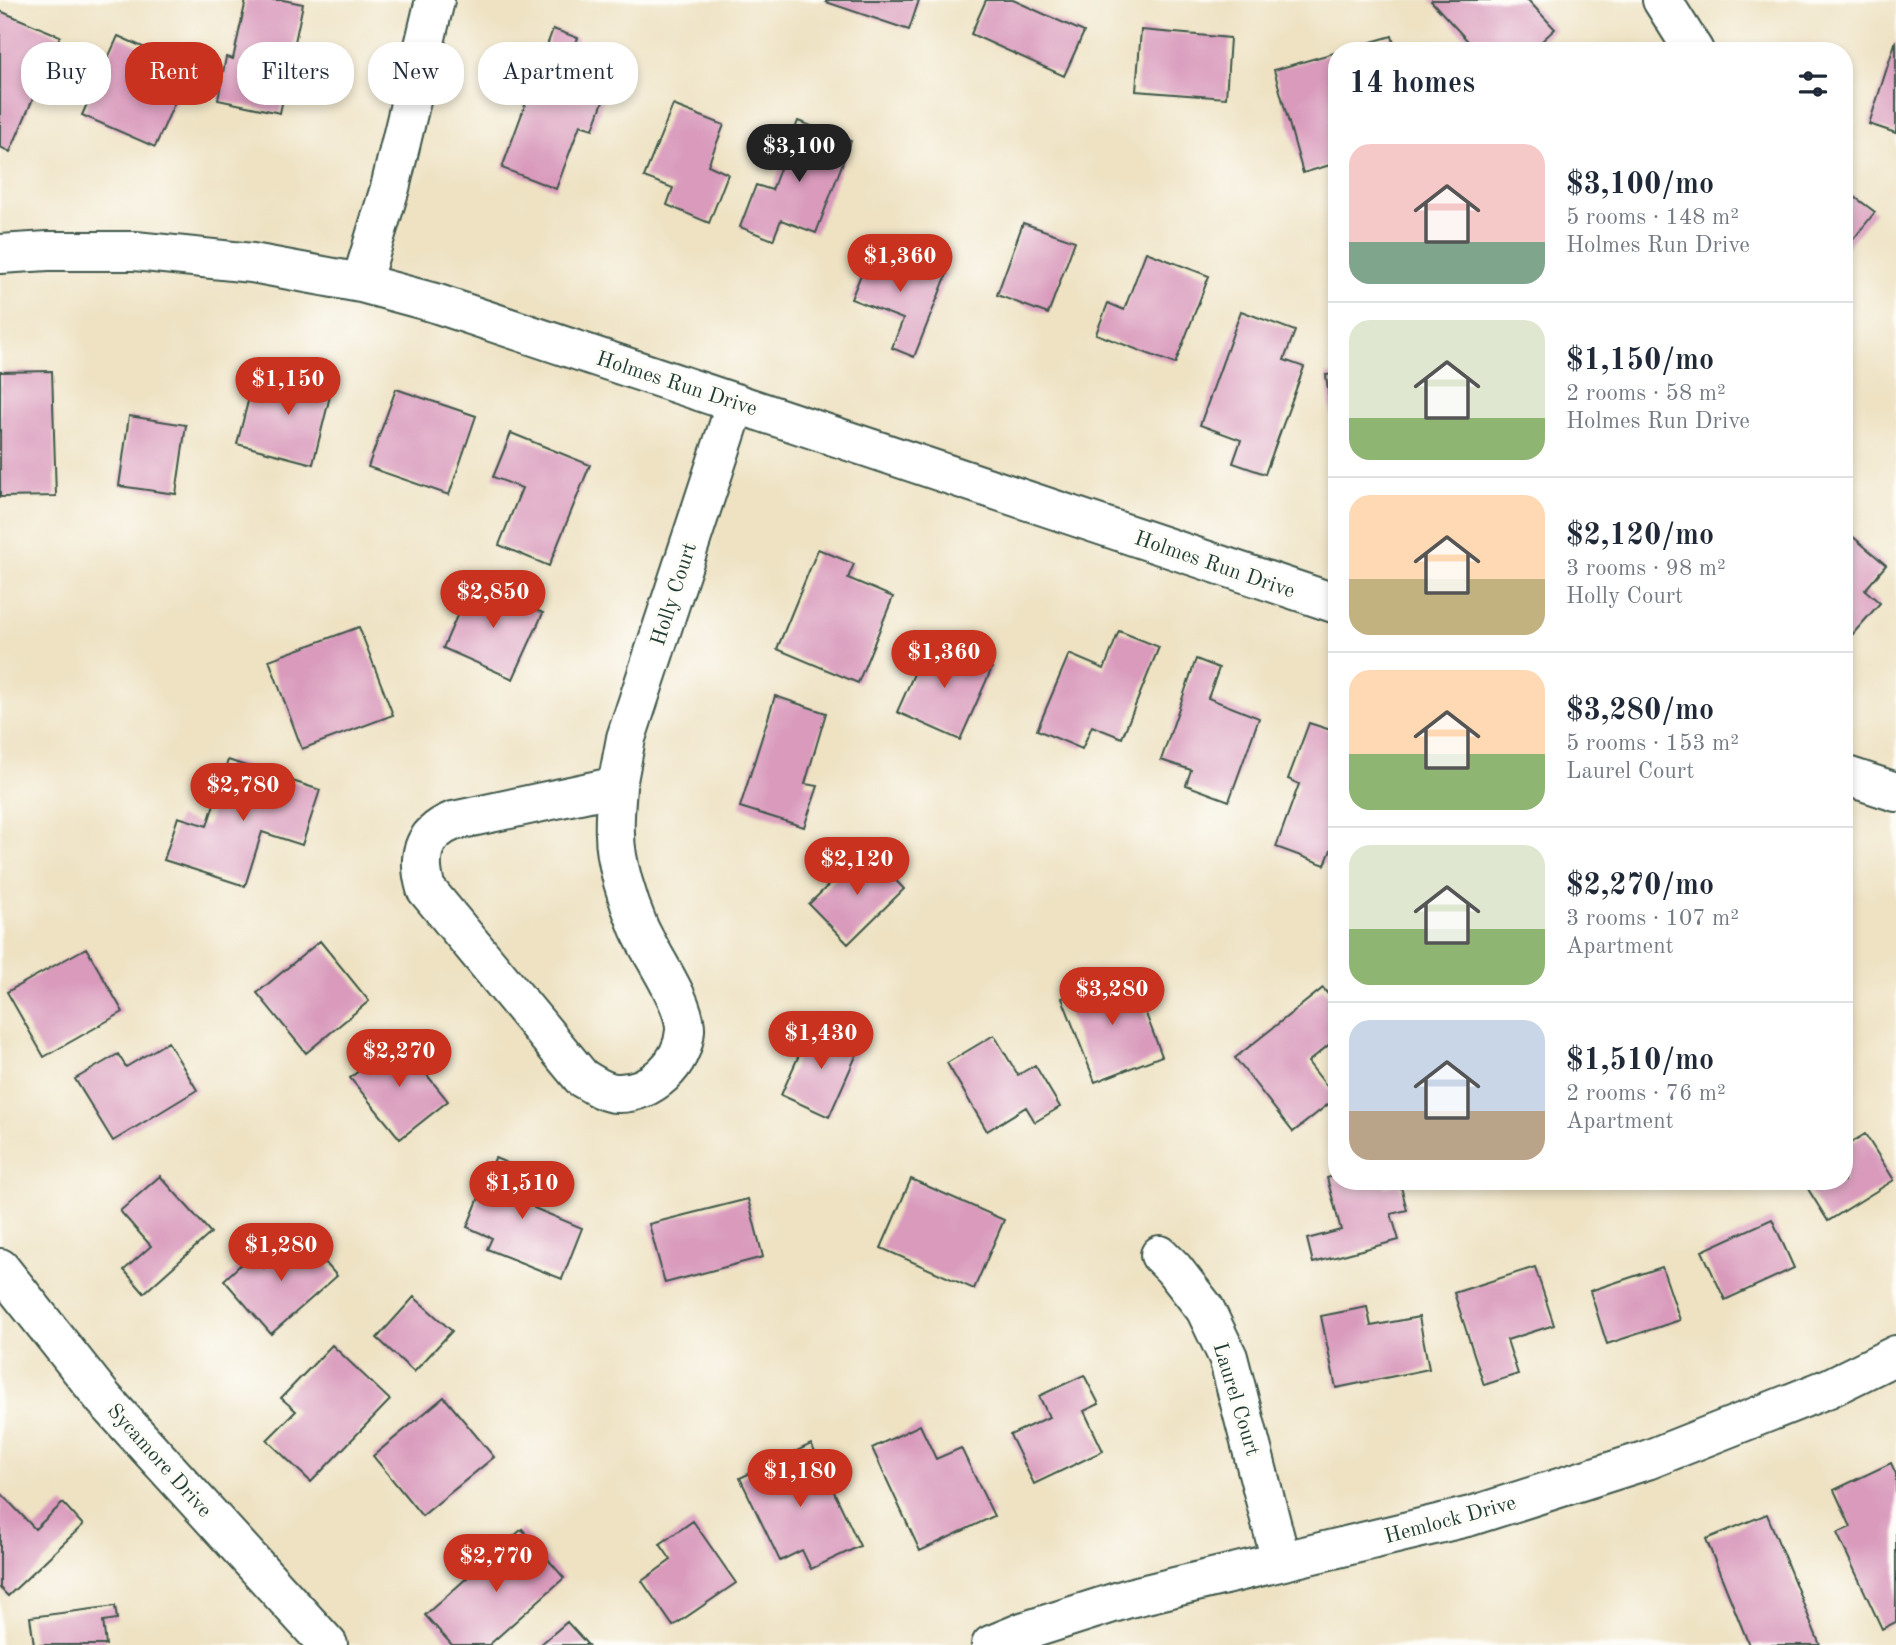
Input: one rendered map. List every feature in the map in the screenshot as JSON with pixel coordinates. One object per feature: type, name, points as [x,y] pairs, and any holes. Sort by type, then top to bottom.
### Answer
[{"type":"street","points":[[361,283],[390,188],[435,0]]},
{"type":"street","points":[[1662,0],[1688,42]]},
{"type":"street","name":"Holmes Run Drive","points":[[0,254],[135,251],[252,263],[361,283],[435,303],[1328,601]]},
{"type":"street","name":"Holly Court","points":[[617,786],[442,825],[423,849],[420,869],[426,889],[582,1078],[604,1090],[617,1093],[643,1089],[662,1077],[680,1049],[685,1030],[682,1010],[640,930],[625,890],[615,837],[617,786],[626,738],[736,403]]},
{"type":"street","points":[[1853,778],[1896,792]]},
{"type":"street","name":"Laurel Court","points":[[1160,1255],[1205,1309],[1228,1357],[1281,1560]]},
{"type":"street","name":"Sycamore Drive","points":[[0,1268],[104,1399],[327,1645]]},
{"type":"street","name":"Hemlock Drive","points":[[991,1645],[1025,1631],[1129,1598],[1471,1516],[1647,1460],[1829,1388],[1896,1355]]},
{"type":"building","points":[[246,0],[283,0],[303,4],[295,42],[237,42],[237,104],[223,101],[226,57],[233,59]]},
{"type":"building","points":[[919,0],[909,30],[826,2]]},
{"type":"building","points":[[986,0],[1013,0],[1084,32],[1064,76],[971,34]]},
{"type":"building","points":[[1528,0],[1555,29],[1541,42],[1469,42],[1431,1]]},
{"type":"building","points":[[0,11],[60,36],[57,42],[21,42],[21,105],[30,105],[10,152],[0,147]]},
{"type":"building","points":[[553,29],[578,38],[576,42],[548,42]]},
{"type":"building","points":[[1141,30],[1230,38],[1226,98],[1136,91]]},
{"type":"building","points":[[118,36],[132,42],[125,42],[125,105],[174,105],[155,147],[82,115],[87,105],[111,105],[111,51]]},
{"type":"building","points":[[1392,36],[1394,42],[1371,42]]},
{"type":"building","points":[[1896,40],[1896,133],[1869,124]]},
{"type":"building","points":[[1328,55],[1328,166],[1303,173],[1274,70]]},
{"type":"building","points":[[242,105],[282,105],[280,113]]},
{"type":"building","points":[[525,105],[602,105],[593,129],[580,125],[556,189],[502,168]]},
{"type":"building","points":[[673,105],[724,125],[708,165],[728,174],[709,223],[667,205],[673,188],[644,177]]},
{"type":"building","points":[[798,121],[851,141],[816,233],[781,220],[773,240],[740,227],[756,185],[772,190]]},
{"type":"building","points":[[1853,196],[1875,212],[1853,240]]},
{"type":"building","points":[[1023,223],[1075,241],[1048,314],[997,295]]},
{"type":"building","points":[[873,245],[947,274],[914,357],[892,348],[903,319],[851,299]]},
{"type":"building","points":[[1146,252],[1209,276],[1175,364],[1096,334],[1108,303],[1124,310]]},
{"type":"building","points":[[1241,311],[1295,331],[1284,360],[1304,367],[1265,474],[1233,463],[1241,440],[1200,425]]},
{"type":"building","points":[[304,368],[335,376],[313,464],[237,444],[253,382],[298,393]]},
{"type":"building","points":[[52,371],[56,496],[0,497],[0,372]]},
{"type":"building","points":[[396,389],[476,416],[449,495],[368,467]]},
{"type":"building","points":[[129,416],[186,425],[176,494],[119,486]]},
{"type":"building","points":[[511,433],[590,465],[549,566],[499,545],[522,488],[493,477]]},
{"type":"building","points":[[1853,537],[1886,565],[1865,590],[1880,603],[1853,634]]},
{"type":"building","points":[[818,549],[854,564],[848,578],[893,597],[858,683],[777,649]]},
{"type":"building","points":[[472,581],[543,613],[513,679],[443,648]]},
{"type":"building","points":[[359,627],[393,715],[302,749],[269,660]]},
{"type":"building","points":[[1119,631],[1159,647],[1122,738],[1092,726],[1082,749],[1037,730],[1069,654],[1104,669]]},
{"type":"building","points":[[929,640],[992,668],[960,740],[897,712]]},
{"type":"building","points":[[1196,659],[1219,668],[1208,698],[1259,718],[1229,801],[1186,785],[1191,770],[1161,760]]},
{"type":"building","points":[[775,696],[826,713],[805,784],[818,786],[804,827],[740,807]]},
{"type":"building","points":[[1309,723],[1328,729],[1328,857],[1325,865],[1276,847],[1299,784],[1288,779]]},
{"type":"building","points":[[228,760],[320,790],[302,845],[262,832],[245,886],[164,860],[178,817],[207,826]]},
{"type":"building","points":[[866,849],[904,889],[848,944],[809,904]]},
{"type":"building","points":[[320,941],[369,1001],[306,1053],[257,993]]},
{"type":"building","points":[[86,948],[123,1012],[44,1057],[7,992]]},
{"type":"building","points":[[1130,972],[1162,1056],[1095,1082],[1062,998]]},
{"type":"building","points":[[1323,988],[1328,994],[1328,1045],[1308,1062],[1328,1088],[1328,1104],[1293,1132],[1235,1058]]},
{"type":"building","points":[[812,1026],[860,1047],[829,1117],[781,1095]]},
{"type":"building","points":[[994,1035],[1018,1075],[1035,1065],[1060,1107],[1035,1122],[1026,1107],[987,1131],[947,1063]]},
{"type":"building","points":[[398,1039],[448,1101],[400,1139],[350,1078]]},
{"type":"building","points":[[168,1042],[197,1090],[113,1141],[75,1079],[118,1054],[126,1067]]},
{"type":"building","points":[[1865,1134],[1894,1180],[1828,1221],[1809,1190],[1853,1190],[1853,1141]]},
{"type":"building","points":[[495,1158],[546,1179],[534,1208],[582,1228],[562,1279],[487,1249],[492,1238],[467,1227]]},
{"type":"building","points":[[160,1176],[211,1233],[144,1293],[124,1270],[151,1246],[120,1211]]},
{"type":"building","points":[[911,1179],[1004,1220],[974,1289],[881,1248]]},
{"type":"building","points":[[1330,1190],[1402,1190],[1407,1210],[1391,1214],[1399,1240],[1313,1263],[1307,1239],[1341,1230]]},
{"type":"building","points":[[748,1199],[763,1257],[665,1283],[649,1224]]},
{"type":"building","points":[[1772,1219],[1794,1268],[1725,1300],[1702,1251]]},
{"type":"building","points":[[301,1235],[337,1276],[271,1334],[224,1280],[252,1254],[264,1268]]},
{"type":"building","points":[[1535,1267],[1554,1325],[1507,1340],[1518,1374],[1484,1385],[1454,1293]]},
{"type":"building","points":[[1662,1267],[1680,1320],[1607,1344],[1590,1291]]},
{"type":"building","points":[[414,1297],[452,1331],[414,1372],[377,1338]]},
{"type":"building","points":[[1367,1307],[1371,1326],[1419,1317],[1429,1369],[1336,1388],[1321,1316]]},
{"type":"building","points":[[332,1345],[390,1400],[311,1482],[267,1440],[296,1411],[281,1398]]},
{"type":"building","points":[[1084,1375],[1099,1404],[1084,1411],[1103,1451],[1034,1484],[1010,1435],[1049,1417],[1039,1396]]},
{"type":"building","points":[[444,1397],[494,1457],[422,1516],[373,1456]]},
{"type":"building","points":[[920,1425],[936,1459],[961,1448],[994,1516],[920,1551],[872,1448]]},
{"type":"building","points":[[811,1444],[860,1546],[811,1569],[802,1550],[780,1561],[740,1478]]},
{"type":"building","points":[[1891,1463],[1896,1474],[1896,1622],[1882,1629],[1837,1533],[1851,1527],[1834,1490]]},
{"type":"building","points":[[0,1492],[35,1529],[63,1503],[83,1525],[8,1596],[0,1588]]},
{"type":"building","points":[[1767,1514],[1820,1645],[1749,1645],[1706,1539]]},
{"type":"building","points":[[693,1521],[736,1583],[673,1626],[642,1581],[671,1560],[660,1544]]},
{"type":"building","points":[[522,1529],[564,1578],[489,1645],[452,1645],[425,1615]]},
{"type":"building","points":[[115,1606],[117,1619],[103,1621],[106,1645],[34,1645],[30,1617]]},
{"type":"building","points":[[567,1622],[588,1645],[540,1645]]}]
